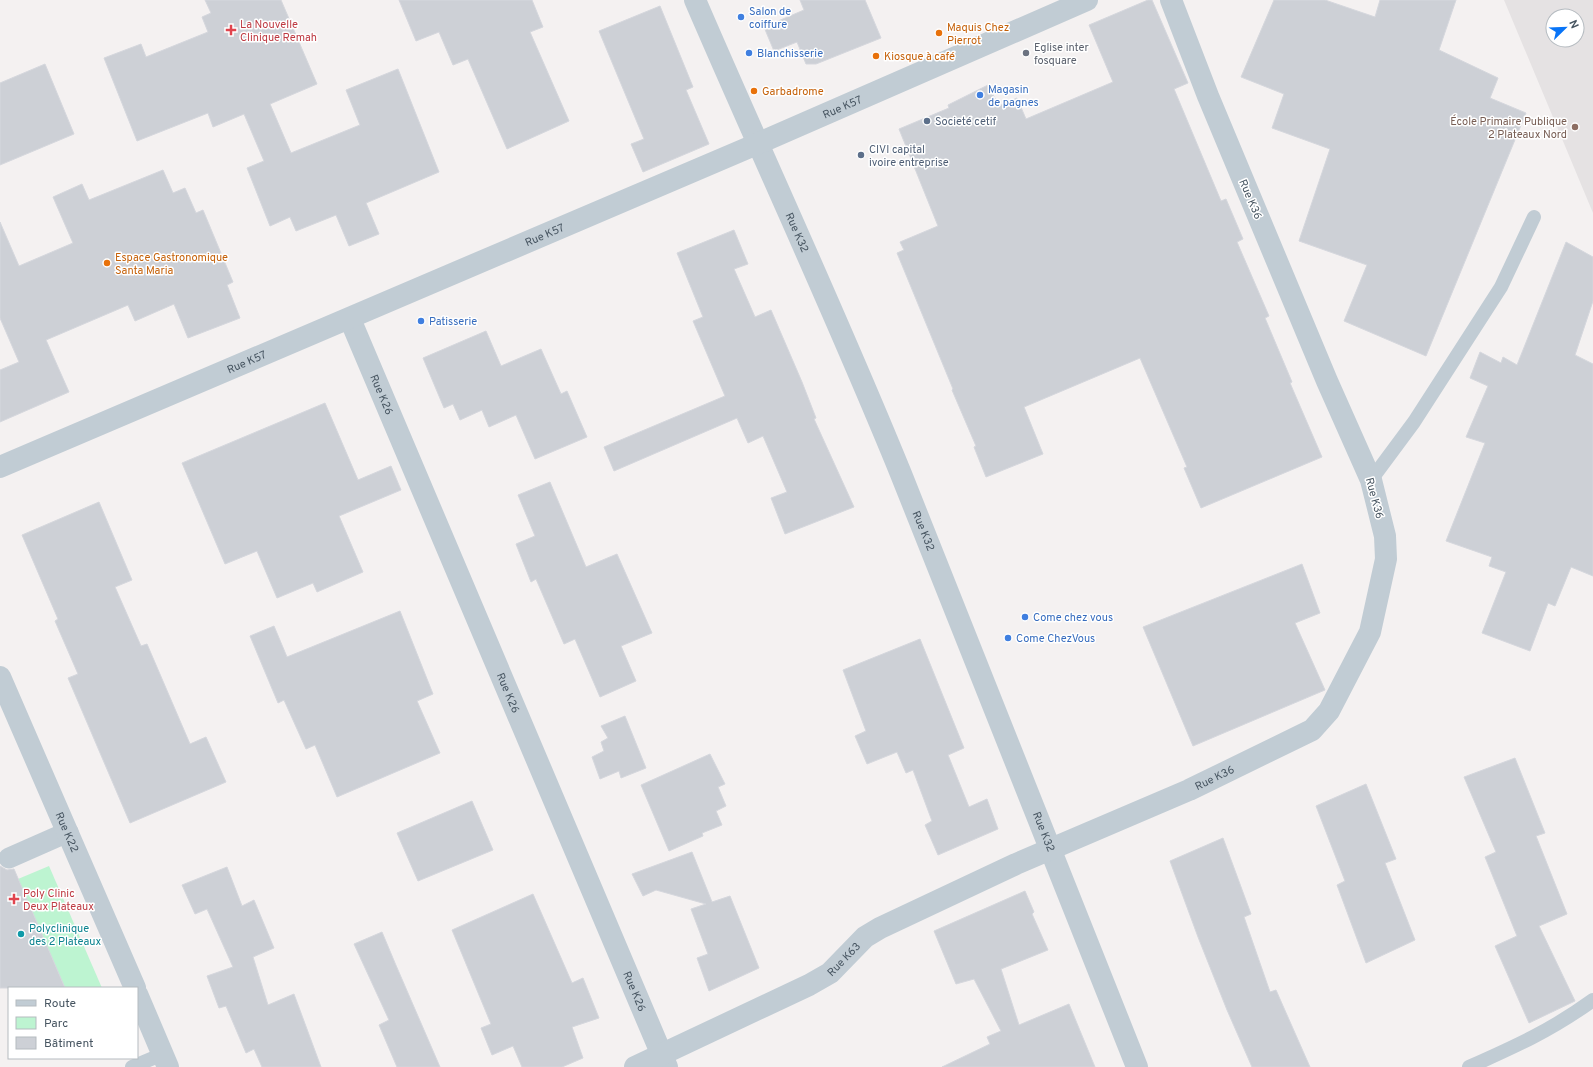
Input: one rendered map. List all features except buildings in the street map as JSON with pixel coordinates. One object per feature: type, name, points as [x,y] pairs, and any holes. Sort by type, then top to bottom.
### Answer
[{"type":"street","name":"Rue K32","points":[[695,0],[757,144],[812,262],[900,472],[1137,1067]]},
{"type":"street","name":"Rue K57","points":[[0,467],[350,319],[1087,0]]},
{"type":"street","name":"Rue K36","points":[[1051,849],[1189,790],[1312,730],[1330,711],[1370,632],[1386,559],[1385,536],[1372,480],[1324,374],[1208,96],[1171,0]]},
{"type":"street","name":"Rue K26","points":[[350,319],[665,1061]]},
{"type":"street","name":"Rue K22","points":[[0,677],[6,707],[68,832],[135,987]]},
{"type":"street","points":[[9,858],[68,832]]},
{"type":"street","name":"Rue K63","points":[[635,1067],[665,1061],[825,976],[865,937],[880,928],[1051,849]]},
{"type":"street","points":[[138,996],[165,1060]]},
{"type":"lane","points":[[1372,480],[1414,422],[1501,286],[1534,217]]},
{"type":"lane","points":[[1469,1067],[1530,1040],[1573,1015],[1593,1000]]},
{"type":"lane","points":[[132,1067],[165,1060]]},
{"type":"shaded area","name":"École Primaire Publique 2 Plateaux Nord","points":[[1504,0],[1593,0],[1593,213]]},
{"type":"green space","points":[[49,866],[102,987],[65,987],[18,879]]},
{"type":"place","name":"Salon de coiffure","points":[[741,17]]},
{"type":"place","name":"La Nouvelle Clinique Remah","points":[[231,30]]},
{"type":"place","name":"Maquis Chez Pierrot","points":[[939,33]]},
{"type":"place","name":"Blanchisserie","points":[[749,53]]},
{"type":"place","name":"Eglise inter fosquare","points":[[1026,53]]},
{"type":"place","name":"Kiosque à café","points":[[876,56]]},
{"type":"place","name":"Garbadrome","points":[[754,91]]},
{"type":"place","name":"Magasin de pagnes","points":[[980,95]]},
{"type":"place","name":"Societé cetif","points":[[927,121]]},
{"type":"place","name":"École Primaire Publique 2 Plateaux Nord","points":[[1575,127]]},
{"type":"place","name":"CIVI capital ivoire entreprise","points":[[861,155]]},
{"type":"place","name":"Espace Gastronomique Santa Maria","points":[[107,263]]},
{"type":"place","name":"Patisserie","points":[[421,321]]},
{"type":"place","name":"Come chez vous","points":[[1025,617]]},
{"type":"place","name":"Come ChezVous","points":[[1008,638]]},
{"type":"place","name":"Poly Clinic Deux Plateaux","points":[[14,899]]},
{"type":"place","name":"Polyclinique des 2 Plateaux","points":[[21,934]]}]
